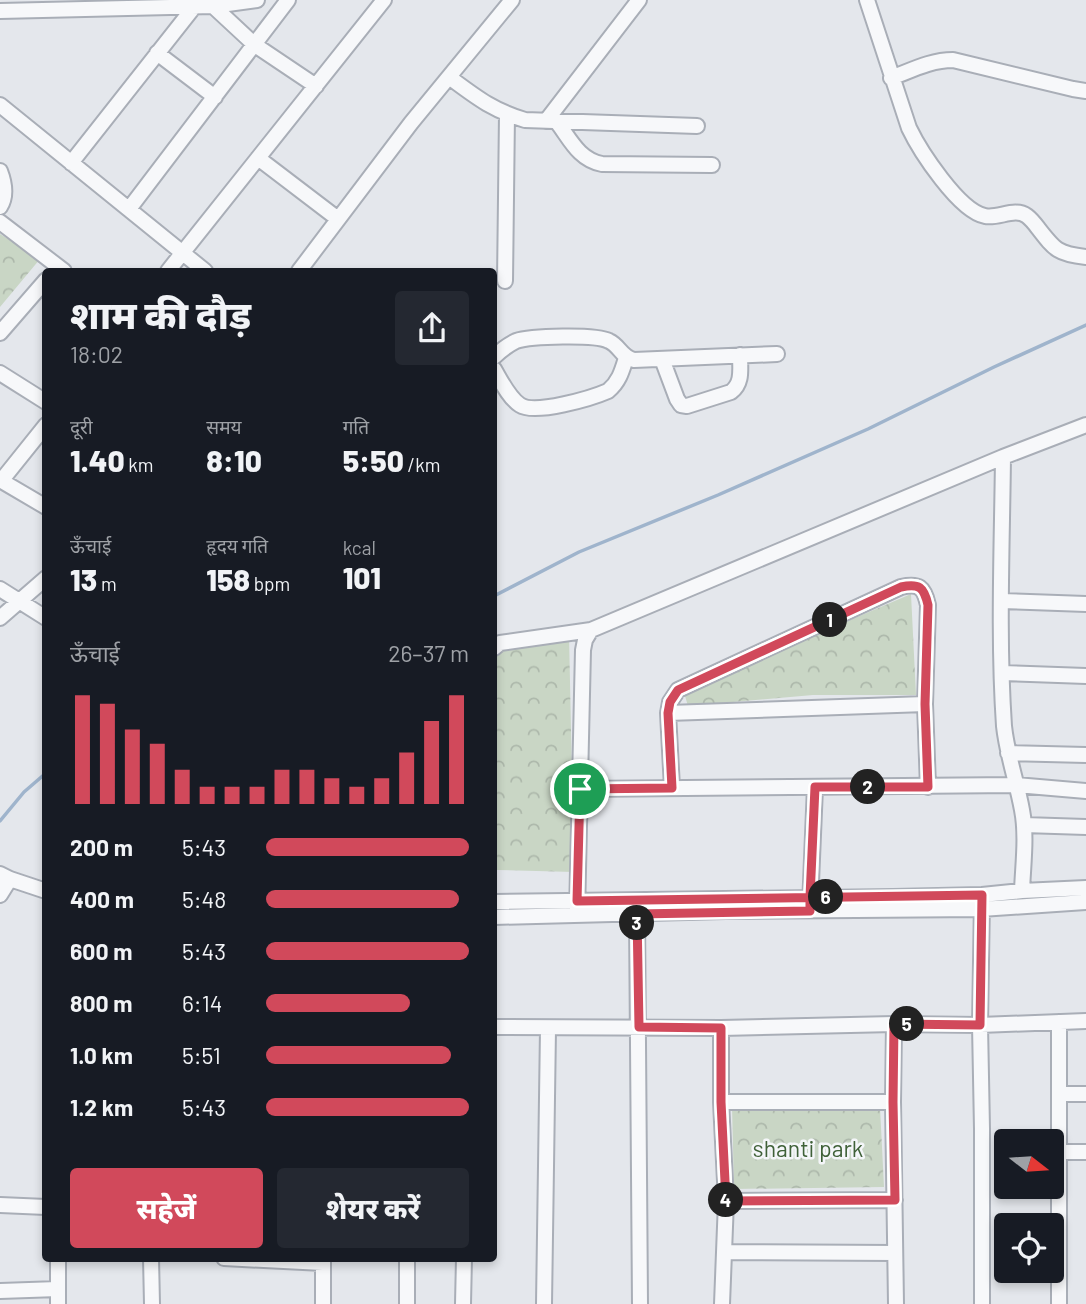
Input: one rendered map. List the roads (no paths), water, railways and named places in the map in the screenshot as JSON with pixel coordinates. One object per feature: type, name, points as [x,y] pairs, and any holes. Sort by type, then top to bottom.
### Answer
[{"type":"street","points":[[0,11],[194,7],[257,0]]},
{"type":"street","points":[[129,209],[288,0]]},
{"type":"street","points":[[170,268],[384,0]]},
{"type":"street","points":[[301,268],[411,123],[512,0]]},
{"type":"street","points":[[551,122],[639,0]]},
{"type":"street","points":[[867,0],[908,128],[930,165],[956,196],[982,216],[1013,213],[1028,216],[1052,246],[1066,255],[1086,257]]},
{"type":"street","points":[[213,6],[255,44],[316,86]]},
{"type":"street","points":[[71,163],[194,7]]},
{"type":"street","points":[[157,53],[215,97]]},
{"type":"street","points":[[891,78],[929,63],[953,60],[1086,90]]},
{"type":"street","points":[[449,77],[491,107],[525,120],[697,126]]},
{"type":"street","points":[[0,105],[201,268]]},
{"type":"street","points":[[505,281],[507,114]]},
{"type":"street","points":[[551,122],[592,162],[712,164]]},
{"type":"street","points":[[258,158],[338,219]]},
{"type":"street","points":[[0,172],[5,191],[0,207]]},
{"type":"street","points":[[0,222],[57,268]]},
{"type":"street","points":[[0,333],[42,285]]},
{"type":"street","points":[[497,355],[515,342],[541,336],[608,340],[626,358],[634,360],[777,354]]},
{"type":"street","points":[[662,359],[677,399],[681,405],[687,406],[731,392],[738,387],[740,355]]},
{"type":"street","points":[[497,373],[518,404],[533,410],[608,391],[620,376],[626,358]]},
{"type":"street","points":[[0,373],[42,399]]},
{"type":"street","points":[[497,646],[591,630],[1003,457],[1086,425]]},
{"type":"street","points":[[42,430],[1,481],[42,505]]},
{"type":"street","points":[[1003,457],[1001,601],[1004,728],[1024,825],[1022,891]]},
{"type":"street","points":[[0,618],[42,582]]},
{"type":"street","points":[[672,788],[668,713],[670,702],[678,690],[912,584],[920,587],[928,605],[925,704],[928,787]]},
{"type":"street","points":[[0,589],[42,616]]},
{"type":"street","points":[[1001,601],[1086,604]]},
{"type":"street","points":[[577,908],[583,650],[591,630]]},
{"type":"street","points":[[1002,673],[1086,676]]},
{"type":"street","points":[[668,713],[925,704]]},
{"type":"street","points":[[1008,753],[1086,755]]},
{"type":"street","points":[[580,789],[1016,785],[1086,790]]},
{"type":"street","points":[[810,904],[815,787]]},
{"type":"street","points":[[1024,825],[1086,827]]},
{"type":"street","points":[[0,895],[5,877],[42,890]]},
{"type":"street","points":[[981,902],[1022,891],[1086,888]]},
{"type":"street","points":[[497,902],[637,914],[810,904]]},
{"type":"street","points":[[981,902],[982,1304]]},
{"type":"street","points":[[497,917],[577,908],[1086,902]]},
{"type":"street","points":[[637,914],[640,1304]]},
{"type":"street","points":[[497,1027],[721,1028],[1086,1021]]},
{"type":"street","points":[[1058,1129],[1059,1022]]},
{"type":"street","points":[[894,1024],[896,1304]]},
{"type":"street","points":[[721,1028],[721,1102],[726,1201],[722,1304]]},
{"type":"street","points":[[544,1304],[548,1029]]},
{"type":"street","points":[[1059,1094],[1086,1094]]},
{"type":"street","points":[[721,1102],[893,1102]]},
{"type":"street","points":[[1064,1152],[1086,1152]]},
{"type":"street","points":[[1058,1199],[1059,1304]]},
{"type":"street","points":[[726,1201],[895,1200]]},
{"type":"street","points":[[0,1205],[42,1207]]},
{"type":"street","points":[[725,1252],[895,1253]]},
{"type":"street","points":[[0,1291],[58,1296],[58,1262]]},
{"type":"street","points":[[151,1262],[152,1304]]},
{"type":"street","points":[[323,1262],[323,1304]]},
{"type":"street","points":[[407,1262],[407,1304]]},
{"type":"street","points":[[463,1304],[464,1262]]},
{"type":"waterway","points":[[497,594],[579,552],[868,429],[1086,325]]},
{"type":"waterway","points":[[0,821],[24,792],[42,776]]},
{"type":"park label","name":"shanti park","points":[[808,1148]]}]
